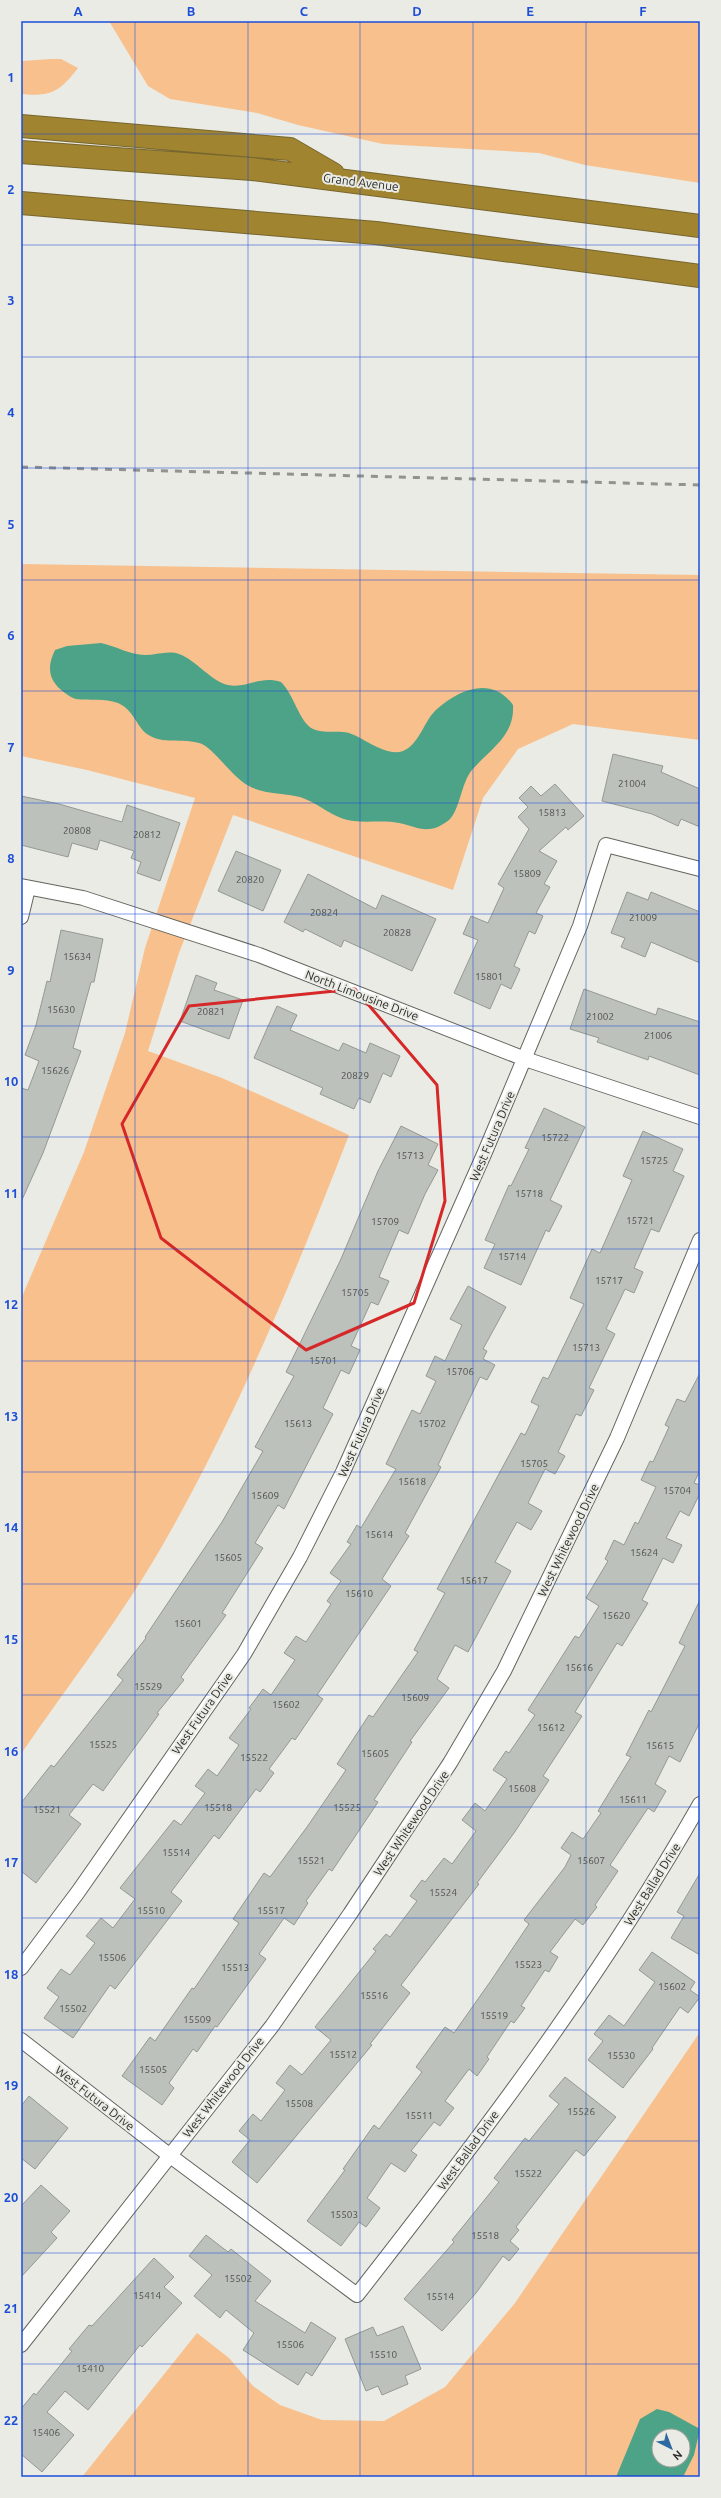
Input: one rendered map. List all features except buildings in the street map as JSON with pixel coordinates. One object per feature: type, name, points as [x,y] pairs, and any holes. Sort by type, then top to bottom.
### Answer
[{"type":"highway","points":[[21,126],[290,149],[341,179]]},
{"type":"highway","name":"Grand Avenue","points":[[21,152],[252,169],[341,179],[700,226]]},
{"type":"highway","points":[[21,203],[376,233],[700,276]]},
{"type":"street","name":"West Futura Drive","points":[[21,1968],[78,1892],[244,1654],[300,1557],[343,1472],[525,1059],[580,926],[606,845],[700,869]]},
{"type":"street","name":"North Limousine Drive","points":[[24,887],[83,898],[259,955],[525,1059],[700,1117]]},
{"type":"street","points":[[21,916],[24,887]]},
{"type":"street","name":"West Whitewood Drive","points":[[21,2345],[272,2026],[350,1914],[450,1763],[504,1671],[617,1438],[700,1240]]},
{"type":"street","name":"West Ballad Drive","points":[[169,2155],[357,2295],[464,2158],[597,1971],[661,1872],[700,1804]]},
{"type":"street","name":"West Futura Drive","points":[[21,2040],[169,2155]]},
{"type":"highlighted area","points":[[355,989],[437,1085],[445,1201],[414,1303],[306,1350],[161,1238],[122,1124],[189,1006]]},
{"type":"shaded area","points":[[109,21],[700,21],[700,183],[585,165],[539,153],[383,144],[298,125],[257,113],[170,99],[148,86]]},
{"type":"shaded area","points":[[61,59],[78,68],[66,82],[54,91],[32,95],[21,94],[22,61]]},
{"type":"shaded area","points":[[21,564],[700,575],[700,740],[573,724],[518,749],[483,798],[453,890],[233,815],[179,953],[148,1051],[222,1078],[349,1135],[287,1290],[242,1392],[192,1492],[149,1569],[132,1596],[21,1754],[21,1299],[84,1152],[125,1033],[145,948],[195,798],[87,770],[21,756]]},
{"type":"shaded area","points":[[101,643],[139,655],[171,652],[179,654],[192,661],[216,680],[228,685],[235,686],[266,680],[281,682],[290,694],[300,715],[308,726],[322,731],[349,733],[375,746],[390,751],[403,751],[409,748],[418,738],[429,719],[437,709],[446,702],[466,691],[486,688],[496,691],[505,696],[513,705],[513,716],[506,734],[468,775],[456,810],[453,816],[445,823],[432,829],[425,829],[392,822],[363,822],[348,820],[336,816],[300,797],[261,791],[249,786],[235,776],[205,746],[193,742],[159,739],[147,734],[143,731],[128,710],[118,703],[76,699],[69,696],[55,684],[52,679],[50,669],[55,650],[67,646]]},
{"type":"shaded area","points":[[700,2032],[700,2477],[82,2477],[197,2333],[229,2358],[253,2386],[280,2405],[322,2420],[384,2421],[445,2387],[515,2303]]},
{"type":"shaded area","points":[[657,2409],[669,2412],[700,2429],[694,2455],[691,2461],[691,2428],[651,2428],[651,2468],[688,2468],[683,2477],[616,2477],[640,2419]]},
{"type":"railway","points":[[21,467],[700,485]]}]
